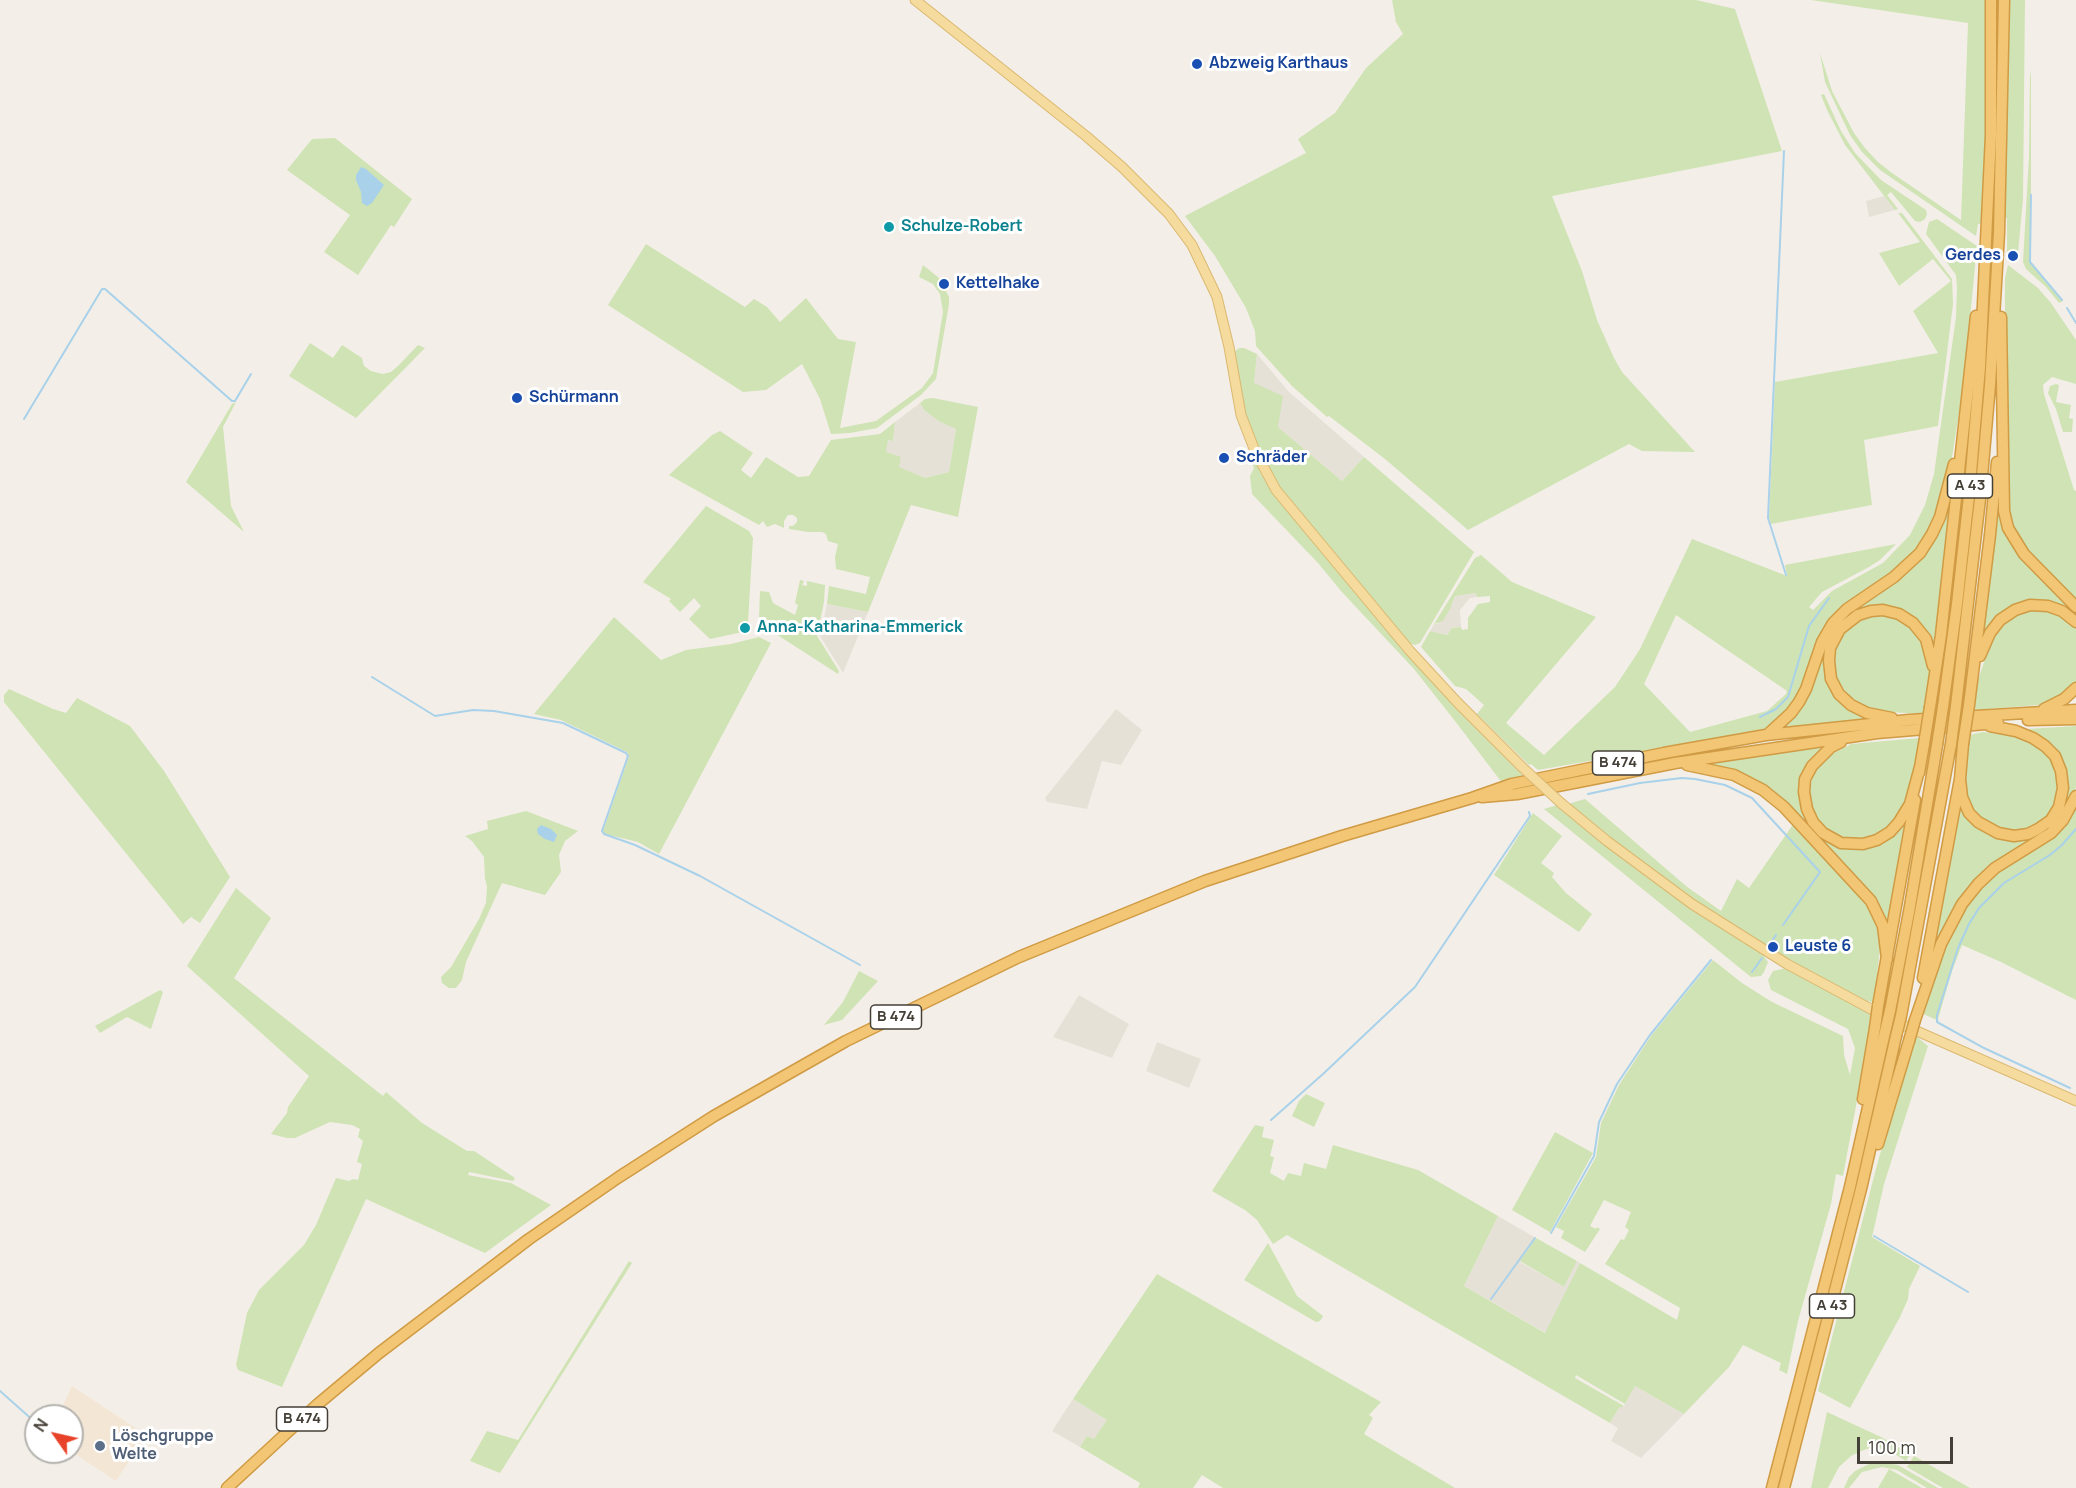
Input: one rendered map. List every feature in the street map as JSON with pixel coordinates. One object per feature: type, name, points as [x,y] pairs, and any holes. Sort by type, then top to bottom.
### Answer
[{"type":"highway","name":"A 43","points":[[1784,1488],[1855,1188],[1880,1030],[1890,1011],[1910,912],[1943,707],[1969,496],[1980,367],[1983,263],[1987,244],[1991,135],[1991,0]]},
{"type":"highway","name":"A 43","points":[[1772,1488],[1901,1016],[1951,744],[1980,499],[2000,271],[1998,252],[2004,0]]},
{"type":"highway","points":[[1880,1030],[1878,1006],[1907,855],[1944,612],[1983,263]]},
{"type":"highway","points":[[2000,271],[2004,511],[2008,528],[2024,554],[2076,607]]},
{"type":"highway","points":[[1916,1020],[1960,778],[1990,535],[2002,411]]},
{"type":"highway","points":[[1766,735],[1791,713],[1799,702],[1806,689],[1822,642],[1833,623],[1847,609],[1908,566],[1932,534],[1940,517],[1963,426]]},
{"type":"highway","points":[[1974,674],[1990,633],[2000,620],[2015,610],[2030,605],[2048,606],[2062,611],[2076,622]]},
{"type":"highway","points":[[1909,720],[1867,713],[1851,705],[1839,694],[1831,679],[1829,661],[1830,648],[1840,629],[1858,615],[1883,610],[1899,614],[1913,623],[1926,639],[1930,650],[1933,690]]},
{"type":"highway","points":[[2030,713],[2053,706],[2076,688]]},
{"type":"highway","name":"B 474","points":[[227,1488],[318,1404],[380,1353],[529,1239],[619,1177],[714,1116],[846,1041],[1019,957],[1205,881],[1512,784],[1766,735],[1909,720],[2076,710]]},
{"type":"highway","name":"B 474","points":[[1472,798],[1517,794],[1675,763],[1877,733],[1978,724],[2076,719]]},
{"type":"highway","points":[[1960,778],[1962,797],[1969,813],[1978,822],[1998,833],[2014,836],[2028,834],[2051,820],[2059,807],[2063,788],[2061,771],[2055,756],[2045,746],[2016,731],[1978,724]]},
{"type":"highway","points":[[1877,733],[1848,739],[1831,747],[1812,766],[1805,780],[1804,792],[1807,809],[1823,833],[1841,843],[1863,844],[1877,840],[1890,832],[1910,804],[1920,767]]},
{"type":"highway","points":[[1675,763],[1734,775],[1763,790],[1784,807],[1871,901],[1883,926],[1887,959]]},
{"type":"highway","points":[[1855,1188],[1870,1173],[1909,1041],[1941,944],[1962,904],[1995,868],[2050,833],[2063,820],[2076,796]]},
{"type":"main road","points":[[915,0],[1086,136],[1155,198],[1169,214],[1192,244],[1217,297],[1229,347],[1241,416],[1255,451],[1276,490],[1427,670],[1522,767],[1562,803],[1644,869],[1692,904],[1787,964],[1858,1003],[1921,1033],[2076,1101]]},
{"type":"shaded area","points":[[1884,196],[1895,210],[1869,217],[1866,201]]},
{"type":"shaded area","points":[[1257,354],[1289,392],[1364,457],[1342,481],[1278,427],[1254,383]]},
{"type":"shaded area","points":[[920,403],[924,410],[940,422],[956,429],[949,472],[925,478],[898,467],[900,457],[885,452],[888,440],[893,441],[895,422]]},
{"type":"shaded area","points":[[1476,593],[1477,597],[1470,598],[1460,610],[1461,627],[1452,628],[1447,635],[1430,631],[1434,624],[1446,616],[1455,596]]},
{"type":"shaded area","points":[[827,604],[868,612],[843,673],[820,636]]},
{"type":"shaded area","points":[[1116,709],[1142,730],[1121,765],[1102,761],[1087,809],[1047,802],[1045,798]]},
{"type":"shaded area","points":[[1079,995],[1129,1024],[1112,1058],[1053,1037]]},
{"type":"shaded area","points":[[1157,1042],[1201,1059],[1189,1088],[1146,1071]]},
{"type":"shaded area","points":[[1498,1216],[1536,1238],[1520,1262],[1564,1287],[1577,1261],[1580,1263],[1546,1333],[1464,1286]]},
{"type":"shaded area","points":[[72,1386],[146,1435],[116,1481],[84,1460],[84,1404],[64,1404]]},
{"type":"shaded area","points":[[1635,1386],[1684,1414],[1641,1458],[1611,1441],[1618,1428],[1610,1423],[1619,1408],[1624,1406]]},
{"type":"shaded area","points":[[1073,1399],[1107,1420],[1094,1440],[1087,1436],[1080,1447],[1052,1431]]},
{"type":"green space","points":[[1392,0],[1696,0],[1735,9],[1782,151],[1552,196],[1582,271],[1597,320],[1614,358],[1622,372],[1695,452],[1642,451],[1629,444],[1468,530],[1385,459],[1329,416],[1327,417],[1292,386],[1256,346],[1255,331],[1246,308],[1215,256],[1185,216],[1306,153],[1298,139],[1335,113],[1366,68],[1403,34],[1396,22]]},
{"type":"green space","points":[[1811,0],[2025,0],[2023,199],[2018,253],[2014,256],[2007,254],[2007,218],[1978,224],[1976,236],[1880,170],[1862,152],[1850,135],[1825,82],[1820,53],[1832,91],[1854,133],[1865,148],[1892,173],[1961,220],[1968,23]]},
{"type":"green space","points":[[2031,71],[2031,262],[2063,301],[2059,303],[2046,287],[2026,269],[2023,262]]},
{"type":"green space","points":[[1824,94],[1841,131],[1855,153],[1881,180],[1926,210],[1925,219],[1920,222],[1915,221],[1891,192],[1887,195],[1898,209],[1895,210],[1845,145],[1827,110],[1821,95]]},
{"type":"green space","points":[[335,138],[412,199],[394,227],[391,225],[358,275],[324,252],[350,215],[287,170],[312,139]]},
{"type":"green space","points":[[1898,213],[1902,213],[1952,279],[1953,304],[1938,426],[1864,440],[1872,505],[1771,524],[1769,518],[1775,382],[1938,353],[1913,311],[1951,281],[1933,259],[1899,286],[1879,253],[1920,242]]},
{"type":"green space","points":[[1937,219],[1977,246],[1964,380],[1951,464],[1935,521],[1914,555],[1899,570],[1847,605],[1793,705],[1768,728],[1538,770],[1531,764],[1529,765],[1477,714],[1484,705],[1466,689],[1455,686],[1421,647],[1430,631],[1447,635],[1452,628],[1468,629],[1468,618],[1478,604],[1490,602],[1490,596],[1477,597],[1476,593],[1455,596],[1443,621],[1434,624],[1475,558],[1481,555],[1512,582],[1596,617],[1506,723],[1544,755],[1615,687],[1640,649],[1692,539],[1787,576],[1785,565],[1896,544],[1880,560],[1822,592],[1809,607],[1813,610],[1832,591],[1883,563],[1910,535],[1925,505],[1934,474],[1956,317],[1956,275],[1926,234],[1929,222]],"holes":[[[1676,615],[1787,691],[1767,711],[1690,732],[1644,684]]]},
{"type":"green space","points":[[646,244],[745,307],[754,299],[767,307],[780,322],[806,298],[838,339],[856,342],[840,428],[876,421],[922,388],[933,373],[943,312],[940,294],[933,284],[919,277],[923,265],[939,278],[949,297],[936,379],[921,395],[877,428],[831,434],[820,399],[802,364],[766,390],[743,392],[608,305]]},
{"type":"green space","points":[[2008,265],[2038,288],[2076,340],[2076,384],[2052,377],[2043,385],[2076,491],[2076,601],[2023,548],[2009,519],[2005,440],[2005,278]]},
{"type":"green space","points":[[310,343],[333,358],[342,345],[362,358],[364,366],[371,371],[383,374],[391,372],[418,345],[425,348],[356,418],[289,376]]},
{"type":"green space","points":[[1239,348],[1257,354],[1254,383],[1283,396],[1278,427],[1342,481],[1364,457],[1474,552],[1420,643],[1415,645],[1406,642],[1285,496],[1262,459],[1248,424],[1234,352]]},
{"type":"green space","points":[[2059,385],[2056,402],[2071,405],[2069,418],[2073,419],[2072,432],[2063,432],[2048,393],[2050,386]]},
{"type":"green space","points":[[933,398],[978,407],[958,517],[911,505],[868,612],[827,604],[829,586],[866,594],[870,577],[836,569],[835,557],[838,544],[828,541],[826,534],[789,529],[789,526],[797,522],[797,518],[793,515],[788,515],[784,521],[784,528],[775,524],[767,527],[763,521],[759,525],[669,475],[712,435],[720,431],[753,453],[741,470],[751,478],[766,457],[798,477],[809,476],[831,440],[880,434],[895,422],[893,441],[888,440],[886,452],[901,457],[899,467],[925,478],[949,472],[956,429],[940,422],[924,410],[920,403],[925,399]]},
{"type":"green space","points":[[236,402],[223,427],[231,506],[244,532],[186,482],[232,404]]},
{"type":"green space","points":[[1249,458],[1256,462],[1281,503],[1412,661],[1526,779],[1503,784],[1414,669],[1252,494],[1250,476],[1254,468]]},
{"type":"green space","points":[[1998,491],[2003,524],[2076,612],[2076,616],[2054,602],[2032,600],[1982,638]]},
{"type":"green space","points":[[1950,501],[1935,645],[1922,625],[1912,616],[1885,607],[1838,627],[1827,676],[1872,719],[1783,729],[1824,646],[1843,618],[1909,570],[1924,553]]},
{"type":"green space","points":[[706,506],[749,531],[753,538],[748,622],[752,630],[710,639],[689,619],[701,606],[694,598],[680,612],[669,601],[671,599],[643,582]]},
{"type":"green space","points":[[800,580],[804,581],[802,585],[807,586],[807,581],[825,585],[817,636],[839,671],[838,674],[762,625],[759,618],[760,591],[769,592],[773,603],[795,615]]},
{"type":"green space","points":[[2027,609],[2055,612],[2074,625],[2076,629],[2076,682],[2068,691],[2050,702],[1974,710],[1974,695],[1991,641],[2004,622]]},
{"type":"green space","points":[[1882,615],[1900,619],[1919,634],[1929,667],[1929,682],[1923,714],[1889,712],[1865,707],[1848,695],[1837,679],[1835,651],[1843,633],[1857,621]]},
{"type":"green space","points":[[614,617],[661,660],[686,650],[731,644],[759,637],[771,643],[659,854],[638,842],[605,834],[603,831],[629,756],[627,752],[561,720],[534,714]]},
{"type":"green space","points":[[9,689],[66,713],[77,698],[130,726],[164,771],[230,877],[200,923],[191,917],[183,924],[4,702],[4,695]]},
{"type":"green space","points":[[2076,726],[2076,787],[2057,823],[1976,882],[1929,966],[1958,800],[1973,823],[1992,836],[1998,838],[2036,835],[2068,787],[2066,772],[2050,745],[2026,729]]},
{"type":"green space","points":[[1983,732],[2016,736],[2036,744],[2050,756],[2059,777],[2056,801],[2048,815],[2029,829],[2007,831],[1983,821],[1973,810],[1964,780],[1969,735]]},
{"type":"green space","points":[[1919,738],[1919,751],[1907,799],[1900,813],[1888,827],[1866,839],[1848,840],[1824,828],[1812,810],[1809,790],[1814,772],[1828,756],[1851,744]]},
{"type":"green space","points":[[1822,747],[1810,763],[1807,819],[1860,848],[1908,815],[1888,930],[1882,911],[1868,890],[1785,803],[1730,770],[1706,762]]},
{"type":"green space","points":[[1585,799],[1686,886],[1721,911],[1737,879],[1749,888],[1794,823],[1852,883],[1875,914],[1881,939],[1874,1003],[1868,1001],[1867,1004],[1843,992],[1738,931],[1642,865],[1568,804]]},
{"type":"green space","points":[[1557,805],[1632,866],[1700,915],[1763,955],[1768,962],[1761,976],[1751,977],[1544,809]]},
{"type":"green space","points":[[2076,805],[2076,1000],[1962,945],[1952,971],[1939,1021],[1921,1013],[1945,944],[1966,903],[1980,887]]},
{"type":"green space","points":[[526,811],[578,831],[565,841],[559,855],[561,872],[545,895],[502,883],[466,962],[462,980],[456,988],[449,988],[442,983],[441,977],[451,967],[486,903],[484,857],[472,841],[465,836],[488,829],[487,821]]},
{"type":"green space","points":[[1533,813],[1562,836],[1541,863],[1554,873],[1552,877],[1566,893],[1592,914],[1579,932],[1494,875]]},
{"type":"green space","points":[[236,888],[271,918],[234,978],[383,1096],[386,1092],[422,1123],[467,1151],[474,1151],[515,1178],[513,1181],[469,1172],[468,1175],[511,1183],[551,1205],[485,1253],[366,1199],[282,1387],[238,1370],[236,1365],[247,1313],[259,1290],[304,1245],[316,1225],[336,1178],[349,1181],[358,1180],[362,1164],[357,1162],[363,1141],[358,1137],[360,1129],[352,1125],[330,1122],[295,1138],[271,1134],[287,1113],[288,1107],[309,1076],[187,966]]},
{"type":"green space","points":[[1713,960],[1742,983],[1772,1002],[1843,1036],[1844,1055],[1850,1075],[1855,1048],[1848,1029],[1771,990],[1768,980],[1773,971],[1787,968],[1871,1014],[1869,1024],[1871,1025],[1843,1176],[1836,1174],[1831,1204],[1798,1321],[1787,1374],[1779,1370],[1781,1363],[1743,1345],[1729,1367],[1684,1414],[1635,1386],[1625,1404],[1576,1375],[1575,1378],[1624,1406],[1619,1408],[1610,1423],[1287,1235],[1273,1244],[1257,1220],[1245,1210],[1212,1191],[1255,1125],[1264,1127],[1262,1137],[1274,1140],[1270,1156],[1274,1157],[1270,1173],[1284,1181],[1288,1173],[1301,1176],[1304,1163],[1326,1169],[1333,1145],[1418,1170],[1498,1216],[1464,1286],[1545,1333],[1580,1263],[1677,1320],[1680,1308],[1605,1264],[1629,1230],[1625,1227],[1631,1212],[1604,1200],[1590,1226],[1600,1229],[1585,1252],[1561,1238],[1564,1231],[1556,1227],[1596,1157],[1601,1123],[1619,1085],[1651,1036]]},
{"type":"green space","points":[[859,971],[878,981],[842,1020],[824,1025],[843,1002]]},
{"type":"green space","points":[[160,990],[163,992],[151,1029],[127,1017],[100,1033],[95,1026]]},
{"type":"green space","points":[[1916,1036],[1928,1046],[1884,1184],[1872,1237],[1920,1266],[1909,1289],[1908,1299],[1900,1317],[1850,1408],[1818,1391],[1877,1165],[1911,1045]]},
{"type":"green space","points":[[1306,1094],[1325,1103],[1314,1127],[1292,1116],[1299,1101]]},
{"type":"green space","points":[[1555,1132],[1593,1153],[1550,1232],[1512,1210]]},
{"type":"green space","points":[[1536,1238],[1577,1261],[1564,1287],[1520,1261]]},
{"type":"green space","points":[[1268,1243],[1297,1296],[1323,1316],[1320,1321],[1316,1322],[1244,1280]]},
{"type":"green space","points":[[629,1261],[632,1263],[500,1473],[470,1461],[487,1431],[518,1440]]},
{"type":"green space","points":[[1157,1274],[1381,1402],[1369,1415],[1373,1418],[1364,1434],[1455,1488],[1223,1488],[1202,1475],[1193,1488],[1138,1488],[1140,1483],[1080,1447],[1087,1436],[1094,1439],[1107,1420],[1073,1399]]},
{"type":"green space","points":[[1827,1412],[1881,1437],[1910,1454],[1906,1461],[1887,1449],[1870,1448],[1861,1451],[1851,1456],[1839,1467],[1828,1488],[1811,1488]]},
{"type":"green space","points":[[1914,1456],[1970,1488],[1943,1488],[1907,1467]]},
{"type":"green space","points":[[1880,1462],[1898,1465],[1938,1488],[1927,1488],[1897,1470],[1882,1467],[1862,1472],[1849,1488],[1844,1488],[1855,1471],[1869,1464]]},
{"type":"green space","points":[[1889,1469],[1922,1488],[1878,1488]]},
{"type":"water","points":[[361,167],[384,185],[372,203],[367,206],[362,203],[361,192],[356,180]]},
{"type":"water","points":[[541,825],[551,829],[557,835],[554,842],[538,834],[537,829]]},
{"type":"waterway","points":[[1784,151],[1768,518],[1786,575]]},
{"type":"waterway","points":[[2031,195],[2030,262],[2062,300]]},
{"type":"waterway","points":[[24,419],[102,289],[105,289],[232,401],[235,401],[251,374]]},
{"type":"waterway","points":[[2067,308],[2076,323]]},
{"type":"waterway","points":[[1760,717],[1776,709],[1788,697],[1809,626],[1829,598]]},
{"type":"waterway","points":[[372,677],[435,716],[473,710],[494,711],[563,723],[626,753],[628,756],[602,831],[604,834],[635,845],[700,876],[860,965]]},
{"type":"waterway","points":[[1588,794],[1640,783],[1682,778],[1725,785],[1752,798],[1820,872],[1783,925]]},
{"type":"waterway","points":[[1271,1120],[1415,987],[1530,816],[1529,812]]},
{"type":"waterway","points":[[2070,1088],[1984,1048],[1937,1022],[1937,1015],[1958,948],[1979,908],[2004,883],[2050,855],[2076,829]]},
{"type":"waterway","points":[[1770,944],[1776,935]]},
{"type":"waterway","points":[[1752,972],[1762,958]]},
{"type":"waterway","points":[[1551,1233],[1594,1156],[1599,1122],[1617,1084],[1650,1035],[1711,960]]},
{"type":"waterway","points":[[1874,1236],[1968,1292]]},
{"type":"waterway","points":[[1491,1299],[1535,1238]]},
{"type":"waterway","points":[[0,1391],[24,1412]]},
{"type":"place","name":"Abzweig Karthaus","points":[[1197,64]]},
{"type":"place","name":"Schulze-Robert","points":[[889,227]]},
{"type":"place","name":"Gerdes","points":[[2013,256]]},
{"type":"place","name":"Kettelhake","points":[[944,284]]},
{"type":"place","name":"Schürmann","points":[[517,398]]},
{"type":"place","name":"Schräder","points":[[1224,458]]},
{"type":"place","name":"Anna-Katharina-Emmerick","points":[[745,628]]},
{"type":"place","name":"Leuste 6","points":[[1773,947]]},
{"type":"place","name":"Löschgruppe Welte","points":[[100,1446]]}]
